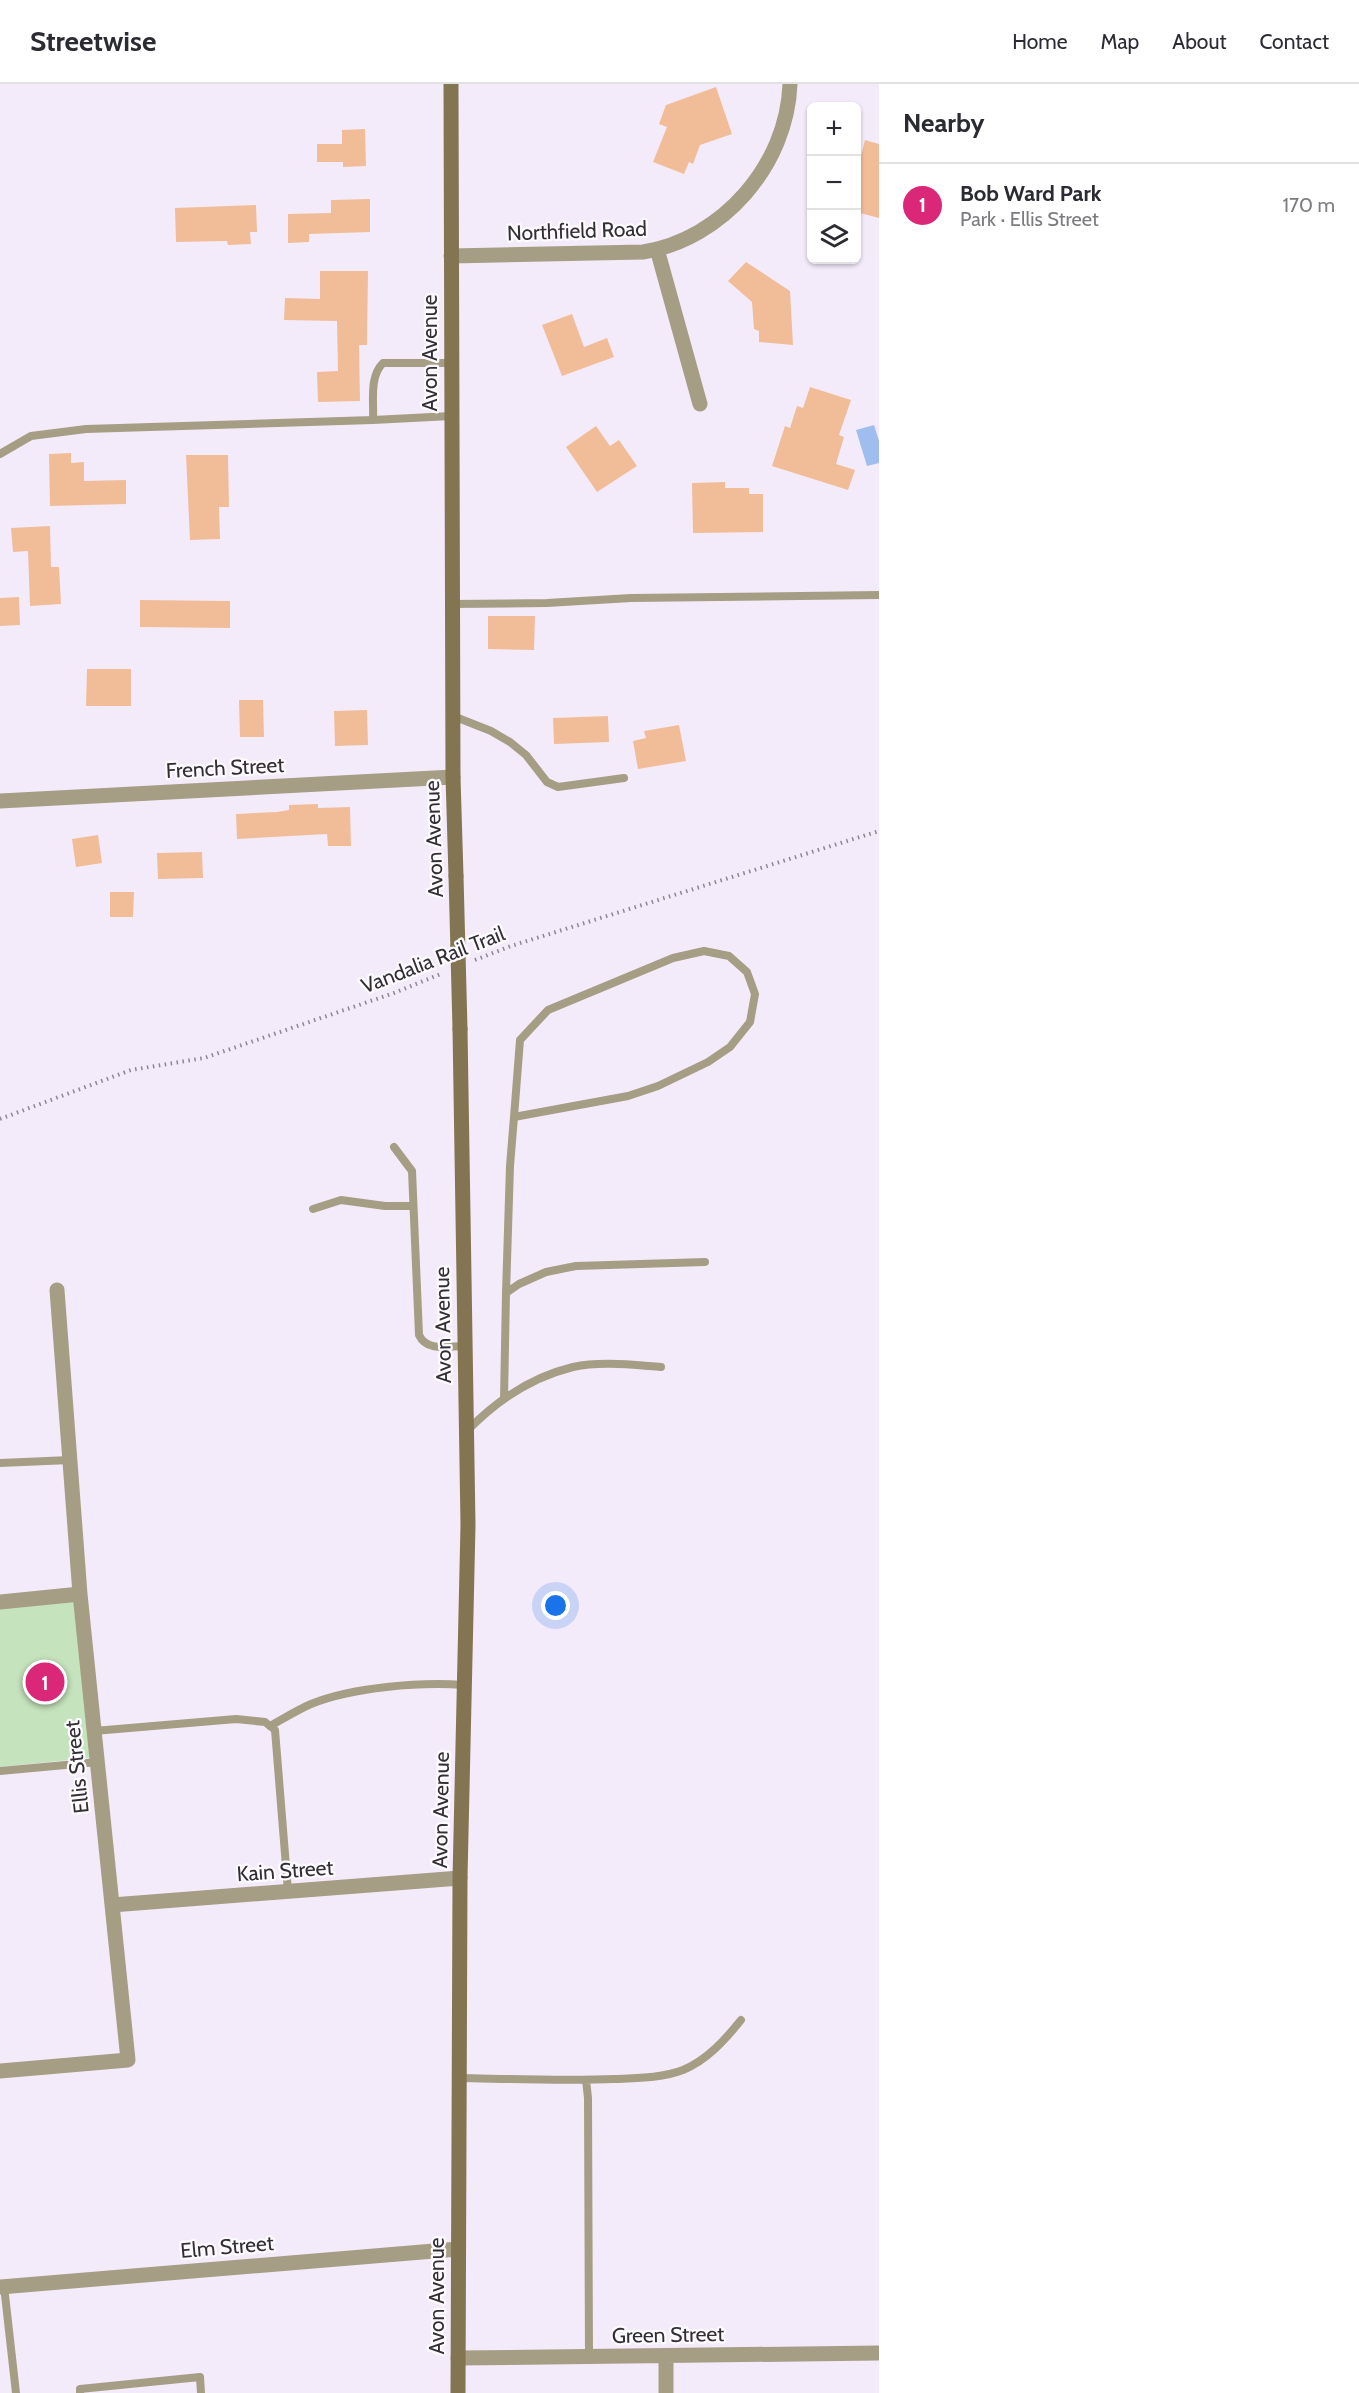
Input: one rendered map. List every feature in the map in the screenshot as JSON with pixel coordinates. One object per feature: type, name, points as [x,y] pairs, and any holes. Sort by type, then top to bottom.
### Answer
[{"type":"main road","name":"Avon Avenue","points":[[451,84],[453,777],[460,1029],[468,1525],[460,1878],[458,2393]]},
{"type":"street","name":"Northfield Road","points":[[451,256],[643,252],[657,249],[707,227],[724,216],[745,194],[772,153],[783,126],[790,84]]},
{"type":"street","points":[[657,249],[700,404]]},
{"type":"street","name":"French Street","points":[[0,801],[453,777]]},
{"type":"street","name":"Ellis Street","points":[[0,2071],[128,2060],[80,1594],[57,1290]]},
{"type":"street","points":[[0,1602],[80,1594]]},
{"type":"street","name":"Kain Street","points":[[112,1905],[460,1878]]},
{"type":"street","name":"Elm Street","points":[[2,2287],[458,2249]]},
{"type":"street","name":"Green Street","points":[[458,2358],[879,2353]]},
{"type":"street","points":[[666,2356],[666,2393]]},
{"type":"lane","points":[[373,420],[374,378],[377,369],[383,363],[451,363]]},
{"type":"lane","points":[[0,454],[31,436],[86,429],[451,416]]},
{"type":"lane","points":[[452,604],[547,603],[631,598],[879,595]]},
{"type":"lane","points":[[453,716],[491,731],[510,742],[526,756],[547,782],[558,787],[624,778]]},
{"type":"lane","points":[[504,1399],[510,1166],[520,1040],[548,1010],[673,958],[704,951],[729,956],[747,972],[755,994],[750,1022],[730,1047],[708,1062],[658,1086],[628,1096],[514,1117]]},
{"type":"lane","points":[[394,1147],[412,1171],[419,1335],[423,1343],[428,1346],[465,1346]]},
{"type":"lane","points":[[313,1209],[341,1200],[385,1206],[414,1206]]},
{"type":"lane","points":[[506,1293],[519,1284],[546,1272],[576,1266],[705,1263]]},
{"type":"lane","points":[[466,1432],[486,1411],[546,1376],[575,1367],[620,1364],[662,1367]]},
{"type":"lane","points":[[0,1463],[70,1460]]},
{"type":"lane","points":[[270,1726],[310,1704],[329,1698],[428,1683],[464,1685]]},
{"type":"lane","points":[[94,1731],[236,1719],[264,1722],[275,1730],[288,1891]]},
{"type":"lane","points":[[0,1771],[98,1762]]},
{"type":"lane","points":[[459,2078],[586,2080],[651,2077],[682,2070],[703,2059],[726,2038],[741,2020]]},
{"type":"lane","points":[[586,2080],[588,2098],[589,2357]]},
{"type":"lane","points":[[2,2287],[16,2393]]},
{"type":"lane","points":[[80,2393],[80,2389],[200,2377],[201,2393]]},
{"type":"path","name":"Vandalia Rail Trail","points":[[468,963],[511,946],[879,831]]},
{"type":"path","name":"Vandalia Rail Trail","points":[[0,1119],[131,1070],[204,1058],[394,993],[447,972]]},
{"type":"green space","points":[[81,1599],[98,1757],[0,1767],[0,1608]]},
{"type":"water","points":[[874,425],[879,441],[879,463],[867,466],[856,430]]},
{"type":"building","points":[[716,87],[732,134],[700,145],[693,164],[689,162],[684,174],[653,162],[667,127],[659,124],[666,105]]},
{"type":"building","points":[[365,129],[366,166],[343,167],[343,162],[317,162],[317,144],[342,144],[342,130]]},
{"type":"building","points":[[865,140],[879,144],[879,218],[861,213],[861,156]]},
{"type":"building","points":[[370,199],[370,232],[309,234],[309,242],[288,243],[288,214],[331,213],[331,200]]},
{"type":"building","points":[[256,205],[257,232],[250,232],[251,244],[228,245],[227,241],[176,242],[175,208]]},
{"type":"building","points":[[746,262],[790,291],[793,345],[759,342],[759,331],[754,329],[752,302],[728,281]]},
{"type":"building","points":[[320,271],[368,271],[367,345],[359,345],[360,401],[318,402],[317,372],[338,371],[337,321],[284,320],[285,298],[320,299]]},
{"type":"building","points":[[572,314],[584,347],[607,338],[614,357],[562,376],[542,325]]},
{"type":"building","points":[[810,387],[851,400],[839,435],[844,437],[836,464],[855,470],[848,490],[772,466],[785,426],[790,428],[797,406],[803,408]]},
{"type":"building","points":[[596,426],[610,446],[619,440],[637,466],[597,492],[566,447]]},
{"type":"building","points":[[71,453],[71,463],[84,462],[84,481],[126,480],[126,504],[50,506],[49,454]]},
{"type":"building","points":[[186,455],[228,455],[229,507],[219,507],[220,539],[190,540]]},
{"type":"building","points":[[725,482],[725,488],[749,488],[749,494],[763,494],[763,532],[693,533],[692,483]]},
{"type":"building","points":[[50,526],[51,567],[59,567],[61,604],[30,606],[28,551],[13,552],[11,528]]},
{"type":"building","points":[[19,597],[20,625],[0,626],[0,598]]},
{"type":"building","points":[[140,600],[230,601],[230,628],[140,627]]},
{"type":"building","points":[[488,616],[535,616],[534,650],[488,649]]},
{"type":"building","points":[[87,669],[131,669],[131,706],[86,706]]},
{"type":"building","points":[[239,700],[263,700],[264,737],[240,737]]},
{"type":"building","points":[[367,710],[368,745],[335,746],[334,711]]},
{"type":"building","points":[[608,716],[609,742],[554,744],[553,718]]},
{"type":"building","points":[[679,725],[686,761],[638,769],[633,741],[646,738],[644,731]]},
{"type":"building","points":[[318,804],[318,808],[350,807],[351,846],[328,846],[327,834],[237,839],[236,814],[277,812],[289,810],[289,805]]},
{"type":"building","points":[[98,835],[102,863],[76,867],[72,839]]},
{"type":"building","points":[[202,852],[203,878],[158,879],[157,853]]},
{"type":"building","points":[[110,892],[134,892],[133,917],[110,917]]},
{"type":"place","name":"Bob Ward Park","points":[[45,1682]]}]
